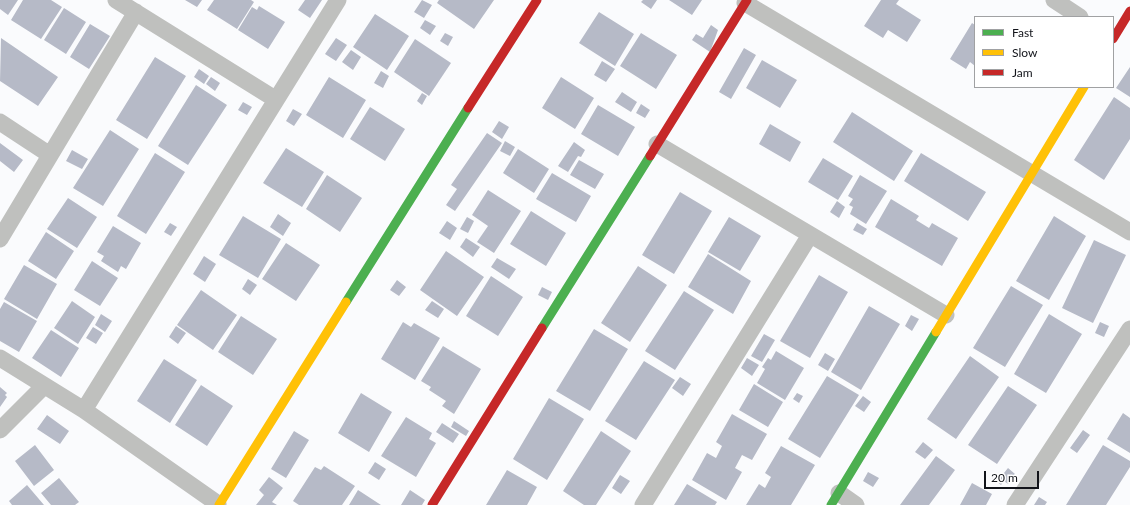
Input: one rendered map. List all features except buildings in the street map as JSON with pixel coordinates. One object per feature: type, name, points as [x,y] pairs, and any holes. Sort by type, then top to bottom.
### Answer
[{"type":"street","points":[[116,0],[275,99]]},
{"type":"street","points":[[84,410],[275,99],[338,0]]},
{"type":"street","points":[[0,358],[84,410],[218,504],[537,0]]},
{"type":"street","points":[[1054,0],[1078,16]]},
{"type":"street","points":[[432,505],[746,2],[1130,232]]},
{"type":"street","points":[[1114,37],[1130,11]]},
{"type":"street","points":[[0,239],[136,12]]},
{"type":"street","points":[[856,505],[835,499],[1083,88]]},
{"type":"street","points":[[0,122],[50,155]]},
{"type":"street","points":[[657,144],[946,315]]},
{"type":"street","points":[[643,505],[810,235]]},
{"type":"street","points":[[1015,505],[1130,329]]},
{"type":"street","points":[[0,430],[44,386]]},
{"type":"traffic: fast","points":[[346,302],[468,108]]},
{"type":"traffic: fast","points":[[542,328],[650,156]]},
{"type":"traffic: fast","points":[[831,505],[936,332]]},
{"type":"traffic: slow","points":[[936,332],[1083,88]]},
{"type":"traffic: slow","points":[[219,505],[346,302]]},
{"type":"traffic: jam","points":[[468,108],[537,0]]},
{"type":"traffic: jam","points":[[650,156],[747,0]]},
{"type":"traffic: jam","points":[[1114,37],[1130,11]]},
{"type":"traffic: jam","points":[[432,505],[542,328]]}]
